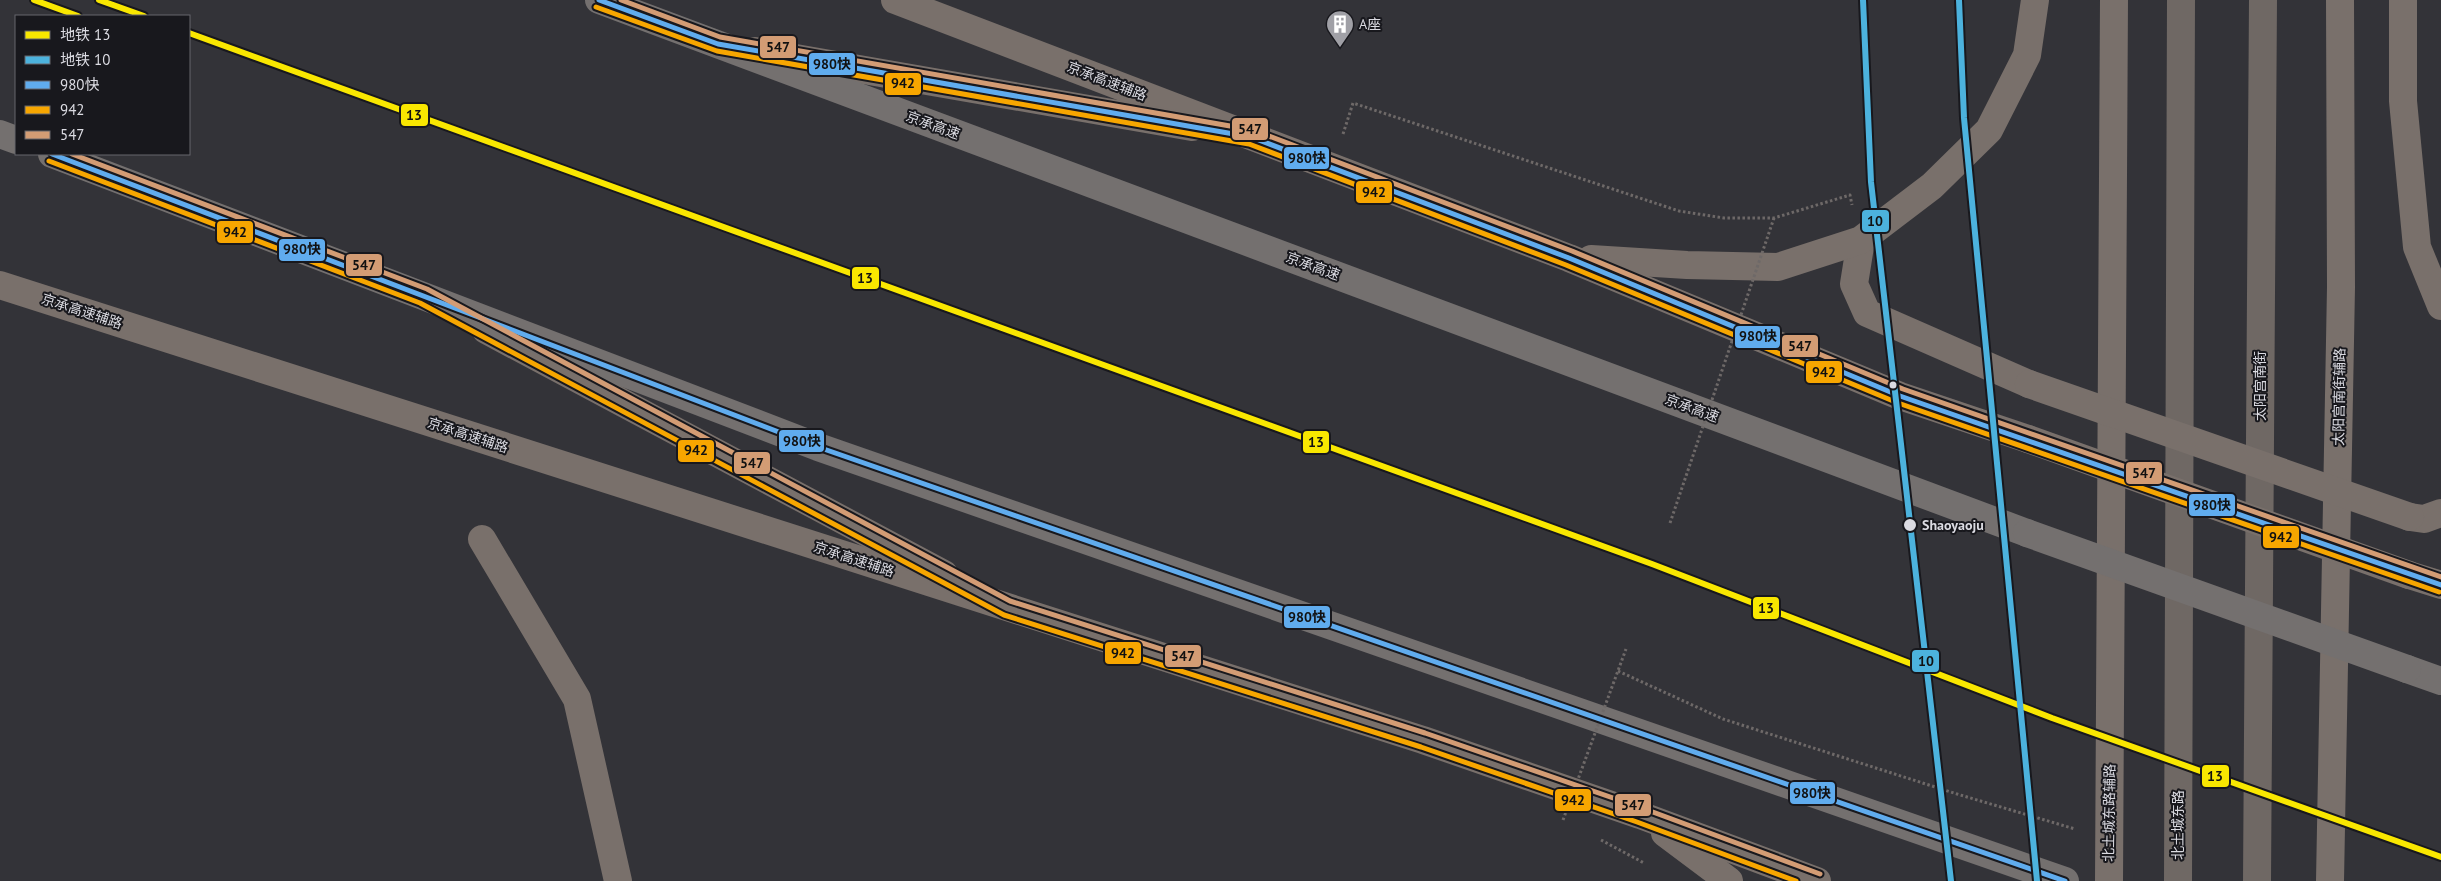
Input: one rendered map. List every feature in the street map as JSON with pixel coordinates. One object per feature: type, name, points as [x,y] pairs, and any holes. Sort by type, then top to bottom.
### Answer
[{"type":"highway","name":"京承高速","points":[[599,0],[2027,533],[2441,681]]},
{"type":"highway","points":[[0,134],[15,140]]},
{"type":"highway","points":[[55,155],[818,447],[2066,881]]},
{"type":"main road","name":"北土城东路","points":[[2178,881],[2181,0]]},
{"type":"main road","name":"太阳宫南街","points":[[2257,881],[2263,0]]},
{"type":"street","name":"京承高速辅路","points":[[895,0],[955,11],[1251,137],[1569,258],[1900,396],[2028,439],[2441,585]]},
{"type":"street","points":[[1569,258],[1687,265],[1778,267],[1861,240],[1932,186],[1989,130],[2027,55],[2035,0]]},
{"type":"street","name":"北土城东路辅路","points":[[2109,881],[2114,0]]},
{"type":"street","name":"太阳宫南街辅路","points":[[2330,881],[2341,287],[2340,0]]},
{"type":"street","points":[[2403,0],[2402,101],[2417,247],[2441,306]]},
{"type":"street","points":[[718,44],[1251,137]]},
{"type":"street","points":[[1861,240],[1854,284],[1866,313],[2029,384],[2410,517],[2424,518],[2441,514]]},
{"type":"street","name":"京承高速辅路","points":[[0,285],[1424,740],[1640,814],[1817,881]]},
{"type":"street","points":[[423,296],[1007,608]]},
{"type":"street","points":[[482,540],[577,699],[618,881]]},
{"type":"street","points":[[1640,814],[1729,881]]},
{"type":"path","points":[[1353,103],[1679,211],[1724,218],[1774,218],[1850,195]]},
{"type":"path","points":[[1670,523],[1774,218]]},
{"type":"path","points":[[1563,820],[1626,649]]},
{"type":"path","points":[[1618,671],[1723,719],[1957,794],[2109,840]]},
{"type":"metro line","name":"13","points":[[34,0],[75,15]]},
{"type":"metro line","name":"13","points":[[99,0],[141,15]]},
{"type":"metro line","name":"10","points":[[1863,0],[1871,182],[1951,881]]},
{"type":"metro line","name":"10","points":[[1959,0],[1964,118],[2037,881]]},
{"type":"metro line","name":"13","points":[[190,33],[1652,564],[2052,718],[2441,857]]},
{"type":"transit line","name":"980快","points":[[599,0],[718,44],[1251,137],[1569,258],[1900,396],[2441,585]]},
{"type":"transit line","name":"547","points":[[621,0],[720,37],[1253,130],[1572,251],[1903,389],[2441,577]]},
{"type":"transit line","name":"942","points":[[596,7],[717,51],[1249,144],[1566,265],[1898,403],[2439,592]]},
{"type":"transit line","name":"980快","points":[[55,155],[818,447],[2065,881]]},
{"type":"transit line","name":"547","points":[[75,155],[427,289],[1010,601],[1425,733],[1642,808],[1820,874]]},
{"type":"transit line","name":"942","points":[[49,161],[420,303],[1004,615],[1421,747],[1637,822],[1796,881]]},
{"type":"place","name":"A座","points":[[1340,48]]},
{"type":"place","name":"Shaoyaoju","points":[[1910,525]]}]
